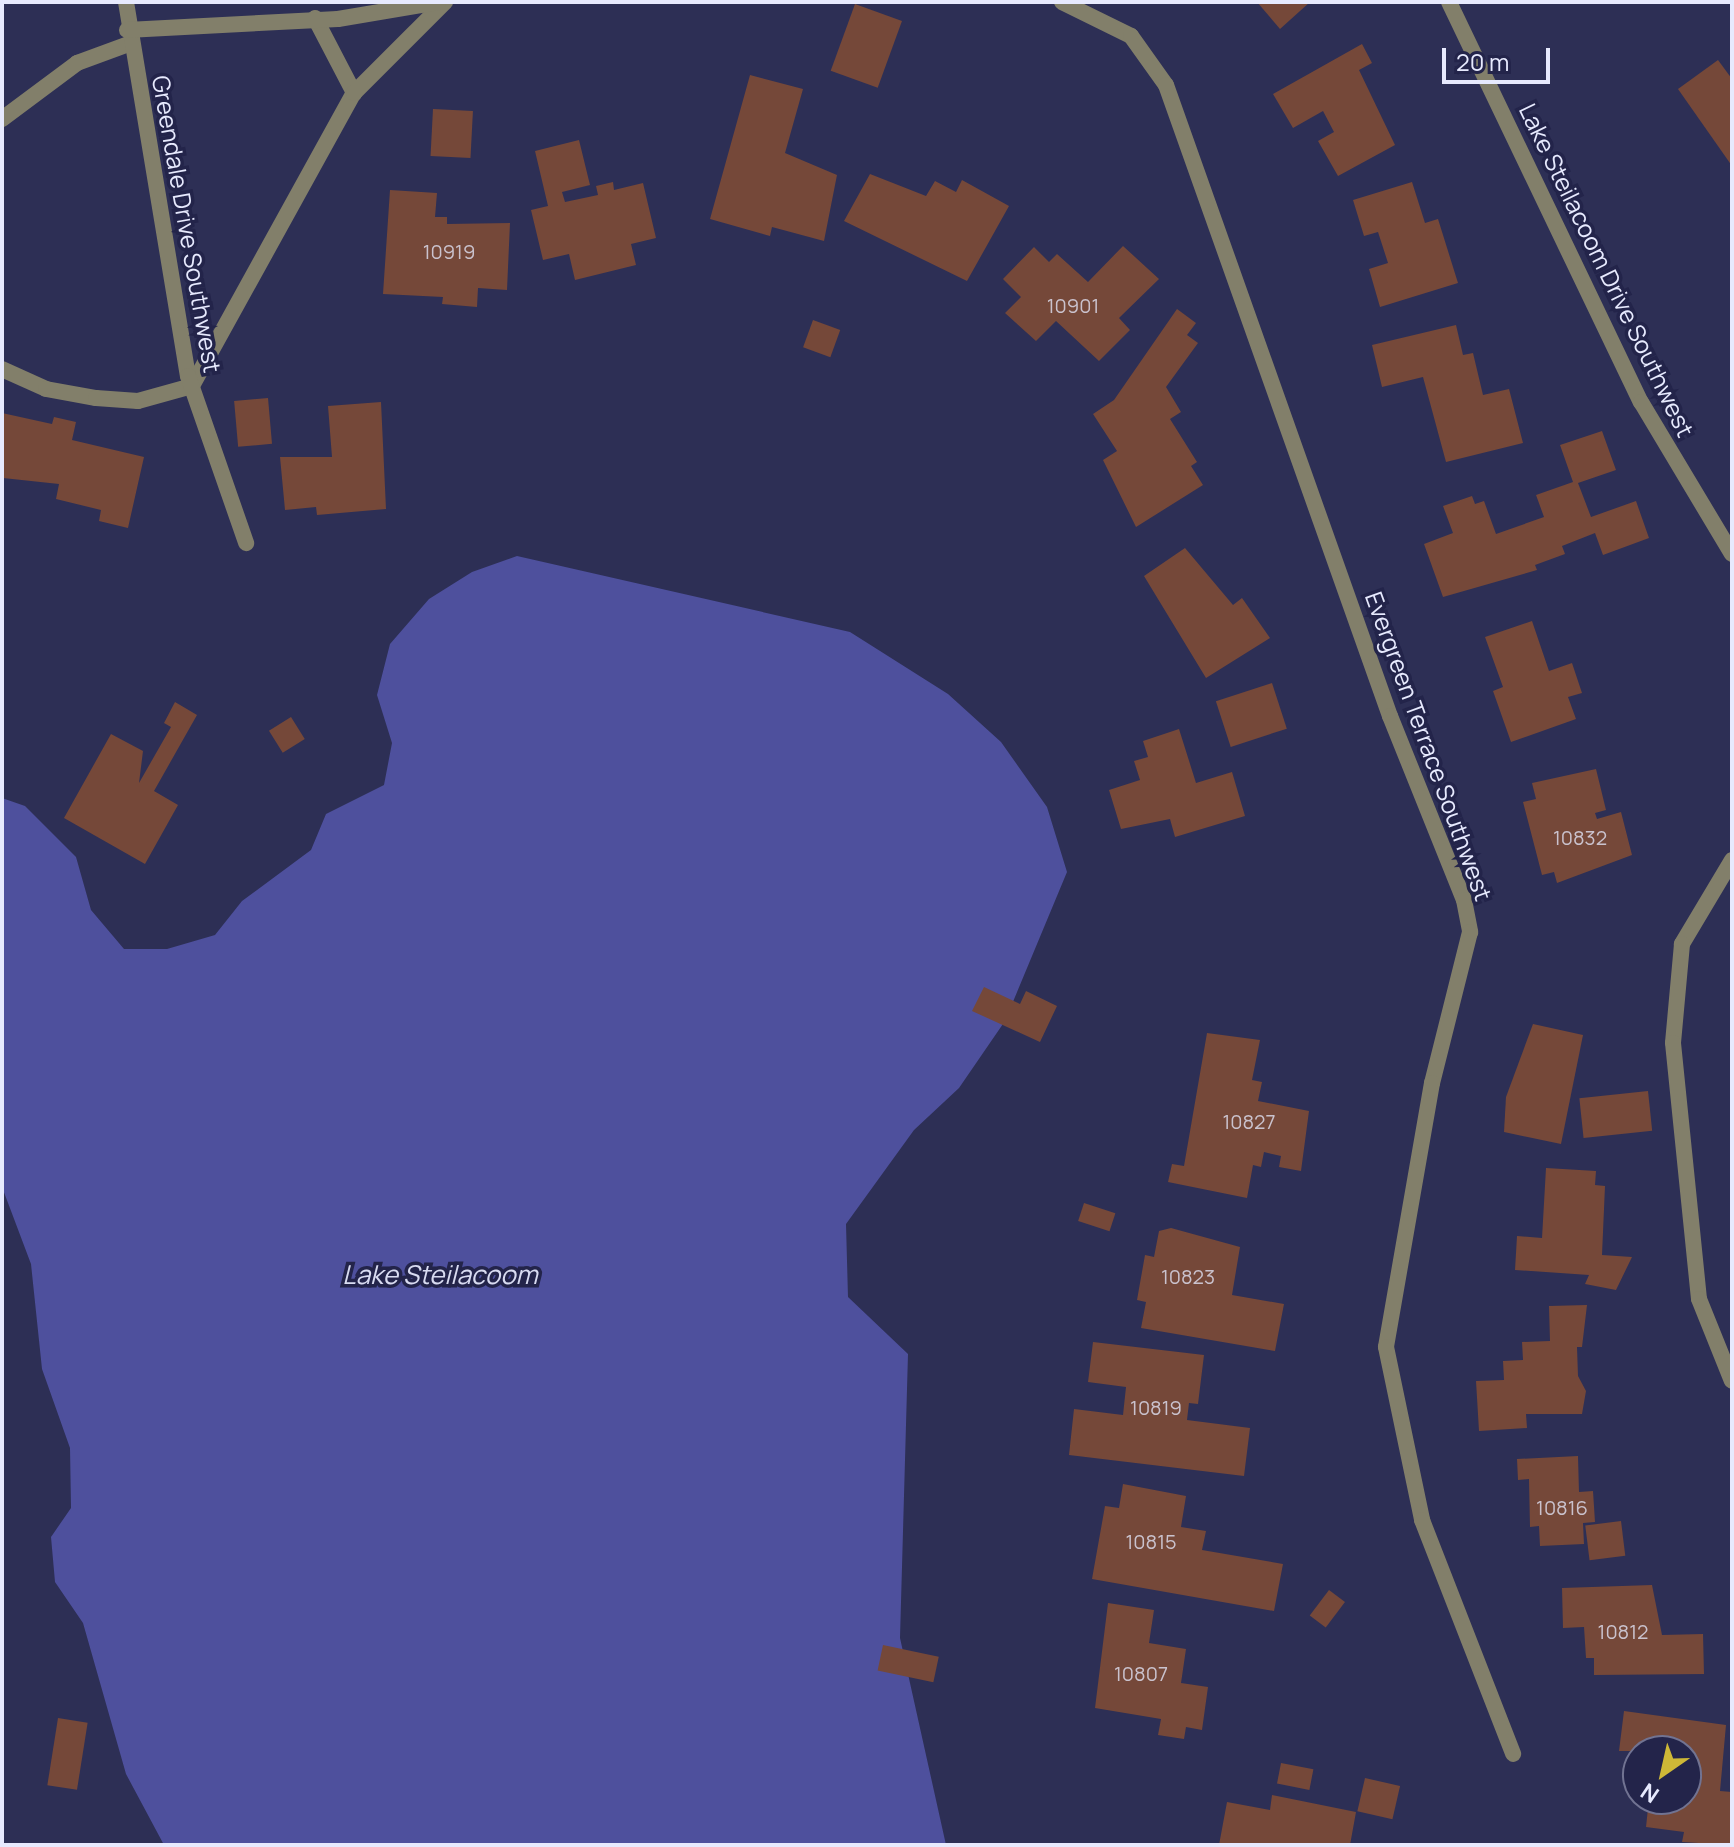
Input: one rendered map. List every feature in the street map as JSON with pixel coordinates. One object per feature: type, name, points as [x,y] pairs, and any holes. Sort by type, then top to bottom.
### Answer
[{"type":"street","name":"Greendale Drive Southwest","points":[[126,2],[128,37],[192,386],[246,543]]},
{"type":"street","points":[[2,119],[77,63],[128,37],[442,2]]},
{"type":"street","points":[[2,369],[46,389],[96,398],[138,401],[192,386],[354,93],[442,2]]},
{"type":"street","name":"Evergreen Terrace Southwest","points":[[1062,2],[1131,36],[1166,85],[1390,716],[1464,900],[1470,932],[1432,1083],[1386,1347],[1422,1520],[1513,1754]]},
{"type":"street","name":"Lake Steilacoom Drive Southwest","points":[[1449,2],[1641,402],[1732,554]]},
{"type":"street","points":[[315,18],[354,93]]},
{"type":"street","points":[[1732,860],[1682,944],[1673,1043],[1699,1299],[1732,1381]]},
{"type":"water","name":"Lake Steilacoom","points":[[517,556],[850,632],[948,694],[1001,742],[1047,807],[1067,872],[1005,1021],[959,1088],[914,1130],[846,1224],[848,1297],[908,1354],[900,1638],[946,1845],[164,1845],[126,1774],[83,1623],[55,1582],[51,1537],[71,1508],[70,1448],[42,1369],[31,1264],[2,1187],[2,798],[25,806],[76,857],[91,910],[124,949],[167,949],[215,935],[242,901],[311,850],[326,814],[384,785],[392,743],[377,695],[390,644],[429,599],[472,572]]},
{"type":"building","points":[[1257,2],[1310,2],[1280,29]]},
{"type":"building","points":[[855,4],[902,21],[878,88],[831,71]]},
{"type":"building","points":[[1362,44],[1372,63],[1359,70],[1395,145],[1338,176],[1318,141],[1334,132],[1323,111],[1293,128],[1273,94]]},
{"type":"building","points":[[1718,60],[1732,79],[1732,166],[1678,89]]},
{"type":"building","points":[[750,75],[803,89],[785,153],[837,175],[824,241],[772,227],[770,236],[710,219]]},
{"type":"building","points":[[433,109],[473,111],[470,158],[431,156]]},
{"type":"building","points":[[579,140],[590,185],[562,192],[565,202],[598,195],[596,186],[613,182],[614,190],[643,183],[656,238],[631,244],[636,265],[575,280],[569,254],[543,260],[531,210],[548,206],[535,151]]},
{"type":"building","points":[[870,174],[926,196],[935,181],[956,192],[962,180],[1009,206],[967,281],[844,221]]},
{"type":"building","points":[[1412,182],[1425,223],[1438,219],[1458,283],[1380,307],[1369,269],[1388,263],[1378,232],[1364,236],[1353,200]]},
{"type":"building","points":[[390,190],[437,193],[435,217],[447,217],[447,224],[510,223],[507,290],[478,288],[477,307],[442,304],[443,297],[383,294]]},
{"type":"building","points":[[1123,246],[1159,279],[1119,318],[1130,330],[1099,361],[1056,321],[1036,341],[1005,313],[1021,297],[1003,279],[1034,247],[1049,262],[1057,254],[1088,282]]},
{"type":"building","points":[[1177,309],[1196,323],[1187,335],[1198,343],[1166,387],[1181,412],[1170,419],[1197,462],[1191,466],[1203,485],[1136,527],[1103,460],[1117,451],[1093,414],[1114,400]]},
{"type":"building","points":[[813,320],[840,330],[830,357],[803,347]]},
{"type":"building","points":[[1456,325],[1463,355],[1473,353],[1483,395],[1509,389],[1523,443],[1446,462],[1423,377],[1382,387],[1372,345]]},
{"type":"building","points":[[268,398],[272,444],[238,447],[234,401]]},
{"type":"building","points":[[381,402],[386,509],[317,515],[316,507],[285,510],[280,457],[332,457],[328,406]]},
{"type":"building","points":[[2,413],[52,424],[54,417],[76,422],[72,440],[144,457],[128,528],[99,521],[101,510],[56,499],[59,484],[3,478]]},
{"type":"building","points":[[1602,431],[1616,470],[1578,483],[1591,517],[1636,501],[1649,538],[1603,555],[1595,533],[1562,546],[1565,554],[1535,565],[1537,570],[1443,597],[1424,544],[1453,533],[1443,506],[1472,496],[1475,504],[1484,501],[1496,534],[1544,517],[1536,495],[1573,482],[1560,445]]},
{"type":"building","points":[[1185,548],[1233,605],[1242,598],[1270,638],[1206,678],[1144,576]]},
{"type":"building","points":[[1532,621],[1549,671],[1572,663],[1582,693],[1568,697],[1576,719],[1511,742],[1493,691],[1503,687],[1485,637]]},
{"type":"building","points":[[1272,683],[1287,729],[1231,747],[1216,701]]},
{"type":"building","points":[[175,702],[197,715],[154,791],[178,805],[145,864],[64,818],[111,734],[143,751],[139,783],[171,727],[164,723]]},
{"type":"building","points":[[291,717],[305,739],[283,753],[269,731]]},
{"type":"building","points":[[1179,729],[1196,783],[1232,772],[1245,816],[1175,837],[1170,819],[1121,829],[1109,790],[1140,780],[1134,761],[1148,757],[1143,741]]},
{"type":"building","points":[[1596,769],[1606,810],[1595,813],[1597,819],[1621,812],[1632,855],[1557,883],[1554,872],[1542,875],[1523,802],[1536,799],[1532,783]]},
{"type":"building","points":[[984,987],[1020,1004],[1026,991],[1057,1006],[1040,1042],[972,1011]]},
{"type":"building","points":[[1533,1024],[1583,1035],[1561,1144],[1504,1132],[1506,1097]]},
{"type":"building","points":[[1207,1033],[1260,1040],[1252,1080],[1262,1082],[1258,1101],[1309,1111],[1301,1171],[1279,1167],[1281,1156],[1264,1152],[1261,1167],[1253,1165],[1247,1198],[1168,1182],[1172,1164],[1184,1166]]},
{"type":"building","points":[[1648,1091],[1652,1131],[1584,1138],[1579,1098]]},
{"type":"building","points":[[1546,1168],[1596,1171],[1595,1185],[1605,1186],[1602,1255],[1632,1257],[1616,1290],[1585,1284],[1589,1275],[1515,1270],[1517,1236],[1542,1238]]},
{"type":"building","points":[[1084,1203],[1115,1213],[1110,1231],[1078,1221]]},
{"type":"building","points":[[1171,1228],[1240,1247],[1232,1295],[1284,1304],[1275,1351],[1141,1328],[1146,1302],[1137,1300],[1145,1255],[1154,1257],[1159,1231]]},
{"type":"building","points":[[1587,1305],[1582,1347],[1577,1347],[1578,1376],[1586,1391],[1582,1414],[1526,1414],[1527,1428],[1479,1431],[1476,1381],[1504,1380],[1503,1361],[1523,1360],[1522,1342],[1550,1341],[1549,1306]]},
{"type":"building","points":[[1093,1342],[1204,1355],[1198,1404],[1189,1403],[1187,1420],[1250,1428],[1244,1476],[1069,1455],[1074,1409],[1123,1415],[1126,1387],[1088,1382]]},
{"type":"building","points":[[1578,1456],[1579,1492],[1593,1491],[1595,1522],[1583,1523],[1584,1544],[1540,1546],[1539,1526],[1530,1527],[1529,1479],[1518,1480],[1517,1459]]},
{"type":"building","points":[[1123,1484],[1186,1496],[1181,1527],[1206,1531],[1202,1550],[1283,1564],[1274,1611],[1092,1579],[1105,1506],[1119,1508]]},
{"type":"building","points":[[1621,1521],[1625,1556],[1590,1560],[1585,1525]]},
{"type":"building","points":[[1652,1585],[1662,1635],[1703,1634],[1704,1674],[1594,1675],[1594,1658],[1586,1658],[1584,1627],[1563,1628],[1562,1588]]},
{"type":"building","points":[[1329,1590],[1345,1602],[1326,1628],[1310,1616]]},
{"type":"building","points":[[1108,1603],[1154,1610],[1149,1643],[1186,1649],[1181,1683],[1208,1687],[1202,1730],[1186,1727],[1184,1739],[1158,1735],[1161,1719],[1095,1708]]},
{"type":"building","points":[[883,1645],[939,1657],[933,1682],[878,1670]]},
{"type":"building","points":[[1624,1711],[1726,1725],[1720,1791],[1732,1792],[1732,1845],[1682,1842],[1684,1832],[1646,1827],[1647,1815],[1702,1815],[1702,1735],[1622,1735],[1622,1751],[1619,1751]]},
{"type":"building","points":[[58,1718],[88,1723],[77,1790],[47,1785]]},
{"type":"building","points":[[1281,1763],[1313,1769],[1309,1790],[1277,1784]]},
{"type":"building","points":[[1365,1778],[1400,1786],[1392,1819],[1357,1811]]},
{"type":"building","points":[[1272,1795],[1356,1812],[1350,1845],[1219,1845],[1227,1802],[1270,1810]]}]
